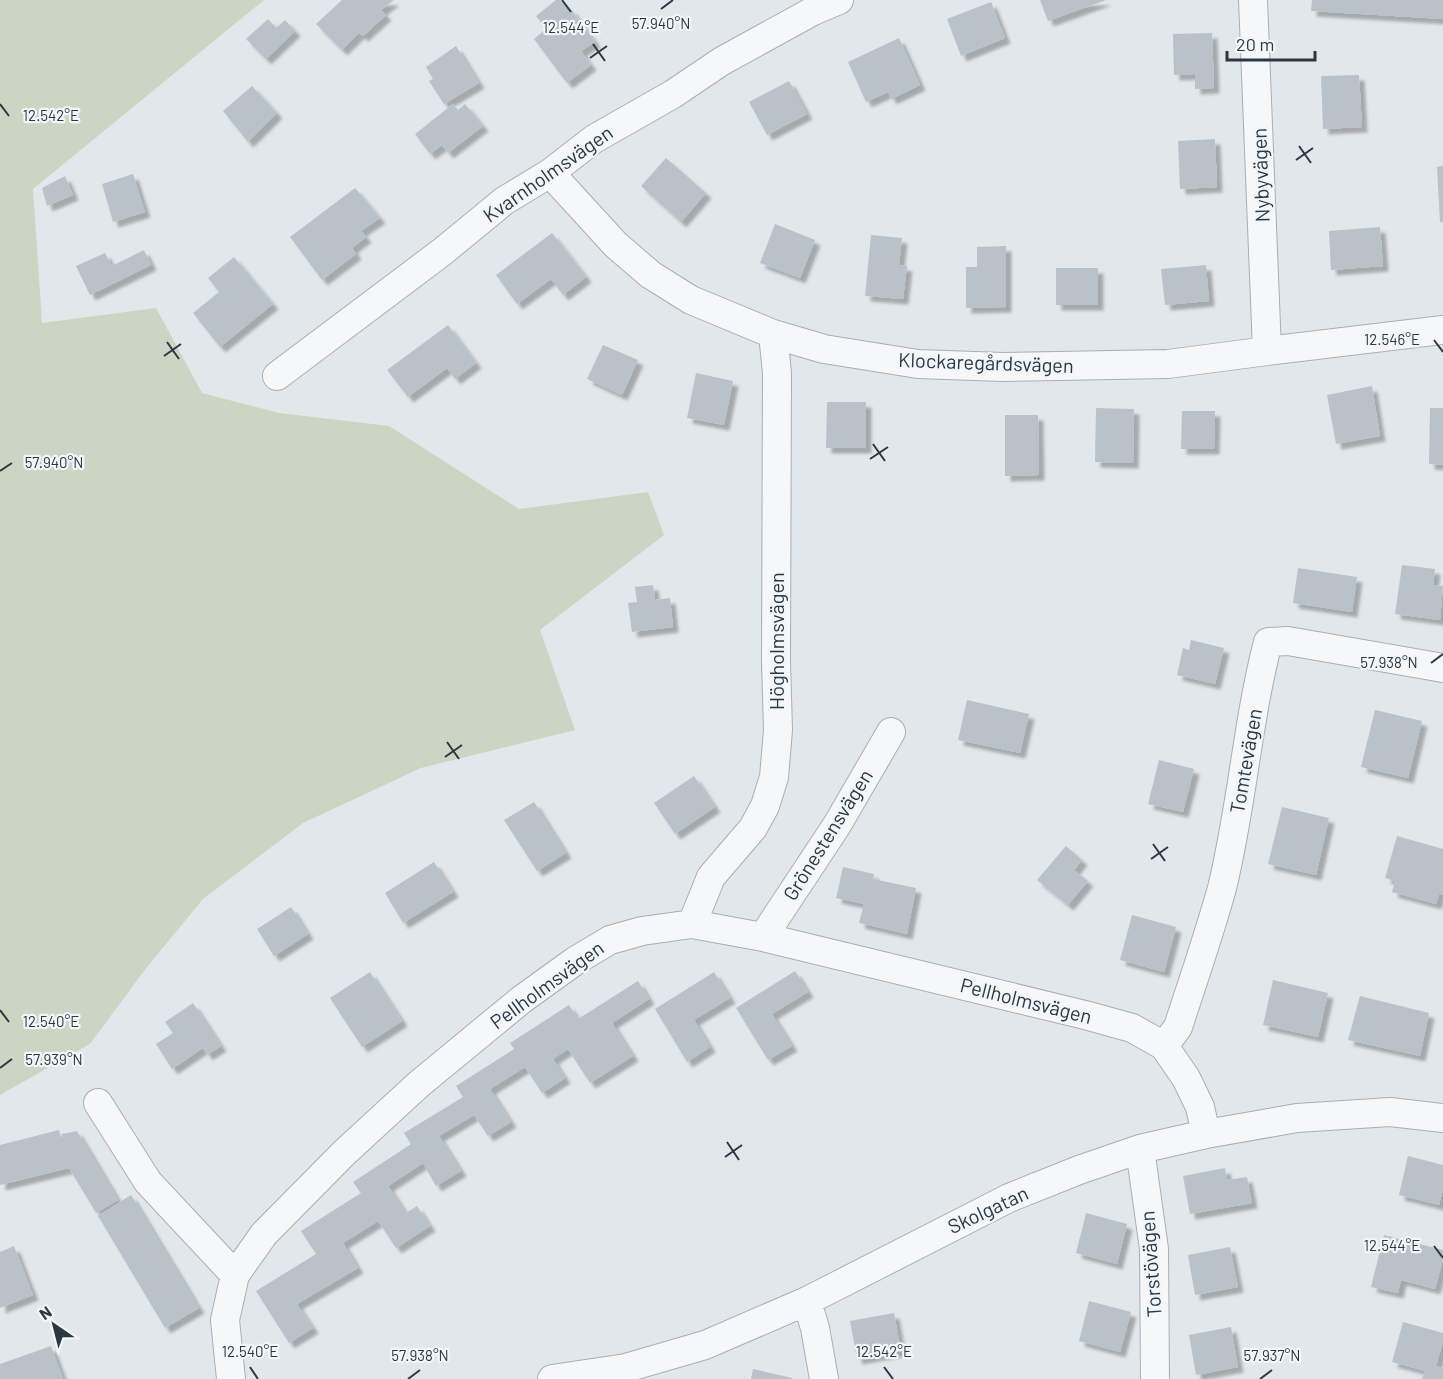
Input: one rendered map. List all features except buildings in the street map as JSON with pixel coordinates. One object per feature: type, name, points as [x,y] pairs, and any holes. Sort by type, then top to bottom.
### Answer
[{"type":"street","name":"Kvarnholmsvägen","points":[[277,376],[442,252],[504,201],[550,173],[594,139],[673,94],[722,61],[813,11],[839,0]]},
{"type":"street","name":"Nybyvägen","points":[[1253,0],[1267,351]]},
{"type":"street","name":"Klockaregårdsvägen","points":[[550,173],[610,238],[651,275],[691,300],[773,334],[824,349],[918,364],[1003,367],[1168,364],[1443,330]]},
{"type":"street","name":"Högholmsvägen","points":[[692,924],[711,877],[753,828],[765,806],[774,777],[778,730],[776,662],[777,374],[773,334]]},
{"type":"street","name":"Tomtevägen","points":[[1164,1046],[1178,1028],[1222,888],[1268,642],[1288,641],[1443,668]]},
{"type":"street","name":"Grönestensvägen","points":[[763,937],[837,825],[891,732]]},
{"type":"street","name":"Pellholmsvägen","points":[[231,1379],[225,1320],[236,1275],[264,1234],[344,1153],[419,1084],[521,1000],[575,961],[610,940],[642,931],[692,924],[763,937],[1132,1028],[1164,1046],[1186,1078],[1200,1107],[1206,1134]]},
{"type":"street","points":[[98,1103],[148,1182],[236,1275]]},
{"type":"street","name":"Skolgatan","points":[[552,1379],[626,1368],[705,1345],[807,1301],[1009,1198],[1140,1149],[1206,1134],[1297,1118],[1390,1112],[1443,1118]]},
{"type":"street","name":"Torstövägen","points":[[1140,1149],[1154,1249],[1155,1379]]},
{"type":"street","points":[[807,1301],[815,1328],[824,1379]]},
{"type":"green space","points":[[0,0],[264,0],[33,189],[42,323],[156,308],[202,393],[279,413],[389,426],[519,509],[648,492],[664,535],[540,630],[575,730],[421,768],[303,823],[203,899],[147,967],[90,1044],[0,1095]]}]
